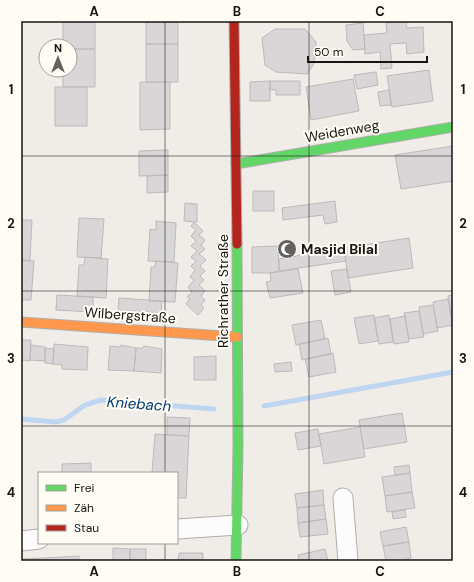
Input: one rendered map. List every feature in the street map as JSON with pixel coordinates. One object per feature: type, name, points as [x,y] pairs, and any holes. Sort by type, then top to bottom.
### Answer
[{"type":"main road","name":"Richrather Straße","points":[[234,21],[238,525],[236,561]]},
{"type":"main road","name":"Weidenweg","points":[[236,164],[453,127]]},
{"type":"main road","name":"Wilbergstraße","points":[[21,322],[237,337]]},
{"type":"street","points":[[343,498],[348,561]]},
{"type":"street","points":[[178,529],[238,525]]},
{"type":"street","points":[[21,541],[38,539]]},
{"type":"building","points":[[63,21],[95,21],[95,49],[78,49],[78,38],[63,38]]},
{"type":"building","points":[[146,21],[178,21],[178,44],[146,44]]},
{"type":"building","points":[[406,21],[407,28],[423,27],[424,52],[407,54],[406,43],[390,44],[392,68],[381,69],[380,52],[365,54],[364,35],[387,33],[386,23]]},
{"type":"building","points":[[363,23],[365,49],[353,50],[347,41],[346,25]]},
{"type":"building","points":[[275,29],[305,29],[316,42],[314,64],[307,74],[276,72],[265,65],[262,38]]},
{"type":"building","points":[[146,44],[178,44],[178,82],[146,82]]},
{"type":"building","points":[[78,49],[95,49],[95,87],[63,87],[63,78],[78,78]]},
{"type":"building","points":[[429,70],[433,101],[392,107],[387,76]]},
{"type":"building","points":[[376,72],[378,85],[357,89],[354,75]]},
{"type":"building","points":[[353,79],[359,111],[311,120],[306,87]]},
{"type":"building","points":[[270,81],[270,101],[250,101],[250,82]]},
{"type":"building","points":[[270,81],[300,81],[300,95],[276,95],[276,90],[270,90]]},
{"type":"building","points":[[140,82],[170,82],[170,129],[140,130]]},
{"type":"building","points":[[55,87],[87,87],[87,126],[55,126]]},
{"type":"building","points":[[389,90],[391,105],[380,106],[378,92]]},
{"type":"building","points":[[453,146],[453,181],[401,189],[395,155]]},
{"type":"building","points":[[168,150],[168,175],[139,176],[139,151]]},
{"type":"building","points":[[168,175],[168,192],[147,193],[147,176]]},
{"type":"building","points":[[253,191],[274,191],[274,211],[253,211]]},
{"type":"building","points":[[335,201],[337,222],[325,224],[323,215],[283,220],[282,208]]},
{"type":"building","points":[[185,203],[197,204],[197,222],[184,221]]},
{"type":"building","points":[[79,218],[104,219],[101,258],[77,257]]},
{"type":"building","points":[[21,220],[32,220],[30,261],[21,260]]},
{"type":"building","points":[[156,221],[176,223],[174,262],[148,261],[150,229],[156,230]]},
{"type":"building","points":[[194,222],[203,231],[199,235],[205,240],[201,245],[205,249],[199,254],[206,260],[200,266],[205,271],[200,276],[204,280],[199,285],[205,291],[201,296],[205,300],[201,305],[204,308],[198,315],[186,304],[190,299],[187,297],[192,292],[188,287],[194,280],[190,277],[195,270],[191,266],[196,261],[191,257],[197,251],[191,246],[196,241],[191,236],[196,230],[191,226]]},
{"type":"building","points":[[409,238],[413,268],[348,278],[344,248]]},
{"type":"building","points":[[278,246],[279,271],[270,273],[252,273],[252,247]]},
{"type":"building","points":[[339,246],[344,248],[346,261],[279,271],[279,259]]},
{"type":"building","points":[[85,257],[108,259],[106,298],[77,296],[79,265],[84,265]]},
{"type":"building","points":[[21,260],[34,261],[31,300],[21,300]]},
{"type":"building","points":[[156,261],[178,263],[175,302],[149,301],[151,267],[155,267]]},
{"type":"building","points":[[298,269],[303,293],[270,298],[266,282],[271,281],[270,273]]},
{"type":"building","points":[[347,269],[351,292],[335,295],[331,271]]},
{"type":"building","points":[[57,295],[93,297],[93,312],[56,310]]},
{"type":"building","points":[[453,295],[453,322],[452,322],[448,296]]},
{"type":"building","points":[[119,298],[162,301],[161,313],[118,310]]},
{"type":"building","points":[[448,299],[453,325],[437,328],[433,302]]},
{"type":"building","points":[[433,305],[438,331],[423,334],[419,307]]},
{"type":"building","points":[[419,311],[424,337],[409,339],[404,313]]},
{"type":"building","points":[[374,315],[378,341],[359,344],[354,318]]},
{"type":"building","points":[[389,315],[393,342],[379,344],[374,318]]},
{"type":"building","points":[[405,316],[409,342],[394,344],[390,319]]},
{"type":"building","points":[[321,320],[325,339],[296,345],[292,325]]},
{"type":"building","points":[[328,338],[331,354],[302,360],[299,344]]},
{"type":"building","points":[[21,340],[31,340],[30,361],[21,360]]},
{"type":"building","points":[[54,344],[88,347],[87,370],[62,369],[62,365],[53,364]]},
{"type":"building","points":[[31,345],[45,347],[45,361],[30,360]]},
{"type":"building","points":[[121,345],[136,348],[134,371],[108,370],[110,346],[120,347]]},
{"type":"building","points":[[144,346],[162,349],[161,373],[134,371],[136,348],[142,348]]},
{"type":"building","points":[[45,348],[54,349],[53,364],[45,363]]},
{"type":"building","points":[[333,353],[336,372],[309,377],[305,359]]},
{"type":"building","points":[[216,356],[216,380],[194,380],[194,357]]},
{"type":"building","points":[[291,362],[292,371],[275,372],[274,364]]},
{"type":"building","points":[[402,413],[407,442],[364,449],[359,420]]},
{"type":"building","points":[[167,417],[190,418],[189,436],[167,435]]},
{"type":"building","points":[[360,427],[365,457],[324,464],[319,434]]},
{"type":"building","points":[[318,429],[321,446],[298,450],[295,433]]},
{"type":"building","points":[[155,434],[189,436],[186,498],[178,498],[178,472],[152,472]]},
{"type":"building","points":[[91,463],[91,472],[62,472],[62,464]]},
{"type":"building","points":[[409,465],[410,473],[395,475],[394,467]]},
{"type":"building","points":[[410,473],[412,492],[385,496],[382,477]]},
{"type":"building","points":[[323,490],[324,505],[297,508],[295,494]]},
{"type":"building","points":[[412,492],[415,508],[387,512],[385,496]]},
{"type":"building","points":[[324,505],[326,519],[298,523],[297,508]]},
{"type":"building","points":[[405,510],[406,517],[393,519],[392,512]]},
{"type":"building","points":[[326,519],[328,534],[300,537],[298,523]]},
{"type":"building","points":[[406,527],[409,542],[383,546],[380,532]]},
{"type":"building","points":[[409,542],[411,558],[386,561],[383,546]]},
{"type":"building","points":[[113,548],[130,549],[130,561],[113,561]]},
{"type":"building","points":[[130,549],[146,549],[146,561],[130,561]]},
{"type":"building","points":[[325,549],[328,561],[299,561],[298,555]]},
{"type":"building","points":[[179,553],[203,553],[203,561],[178,561]]},
{"type":"building","points":[[79,556],[79,561],[45,561],[45,558]]},
{"type":"building","points":[[45,558],[45,561],[21,561],[21,559]]},
{"type":"waterway","name":"Kniebach","points":[[264,406],[453,372]]},
{"type":"waterway","name":"Kniebach","points":[[21,419],[56,422],[64,420],[85,405],[101,400],[214,409]]},
{"type":"traffic: fast","points":[[236,164],[453,127]]},
{"type":"traffic: fast","points":[[236,561],[238,446],[237,244]]},
{"type":"traffic: slow","points":[[21,322],[237,337]]},
{"type":"traffic: jam","points":[[234,21],[237,244]]},
{"type":"place","name":"Masjid Bilal","points":[[287,249]]}]
